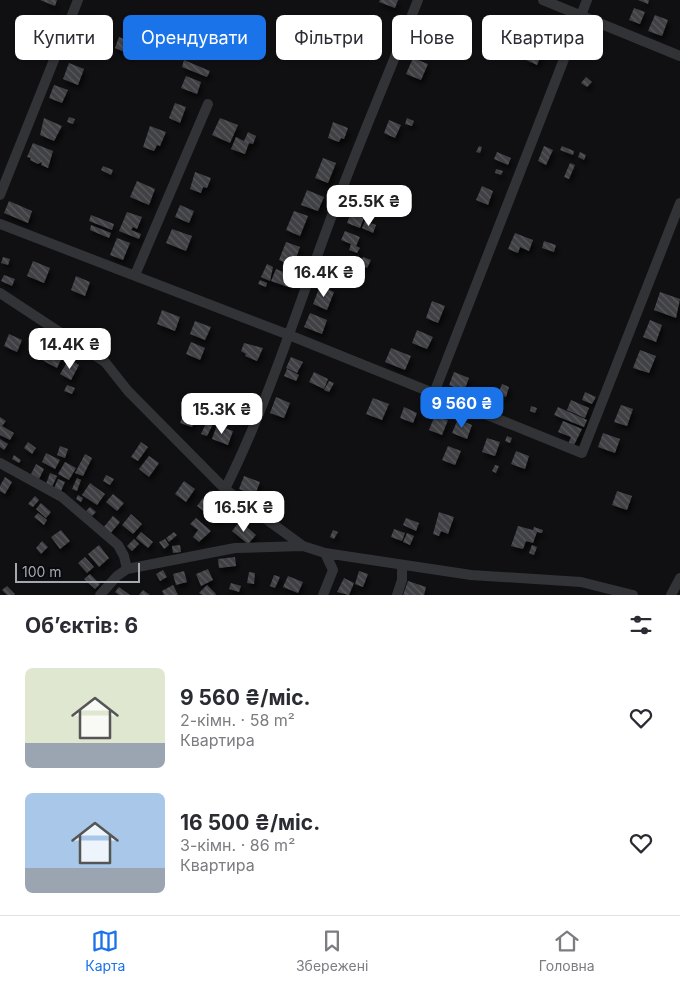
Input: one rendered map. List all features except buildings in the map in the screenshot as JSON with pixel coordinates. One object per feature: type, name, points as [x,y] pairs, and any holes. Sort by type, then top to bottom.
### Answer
[{"type":"street","points":[[0,195],[78,0]]},
{"type":"street","points":[[225,489],[244,452],[342,189],[418,0]]},
{"type":"street","points":[[542,0],[581,15],[587,0]]},
{"type":"street","points":[[603,24],[680,56]]},
{"type":"street","points":[[434,393],[564,60]]},
{"type":"street","points":[[135,276],[208,104]]},
{"type":"street","points":[[0,224],[289,335],[582,453],[680,203]]},
{"type":"street","points":[[0,293],[104,362],[128,391],[225,489],[302,546]]},
{"type":"street","points":[[0,463],[62,498],[118,545],[124,556],[127,569]]},
{"type":"street","points":[[100,595],[117,576],[127,569],[235,548],[302,546],[325,553],[402,566],[471,575],[581,582],[634,595]]},
{"type":"street","points":[[323,595],[333,570],[325,553]]},
{"type":"street","points":[[396,595],[402,580],[402,566]]},
{"type":"street","points":[[671,595],[680,578]]}]
